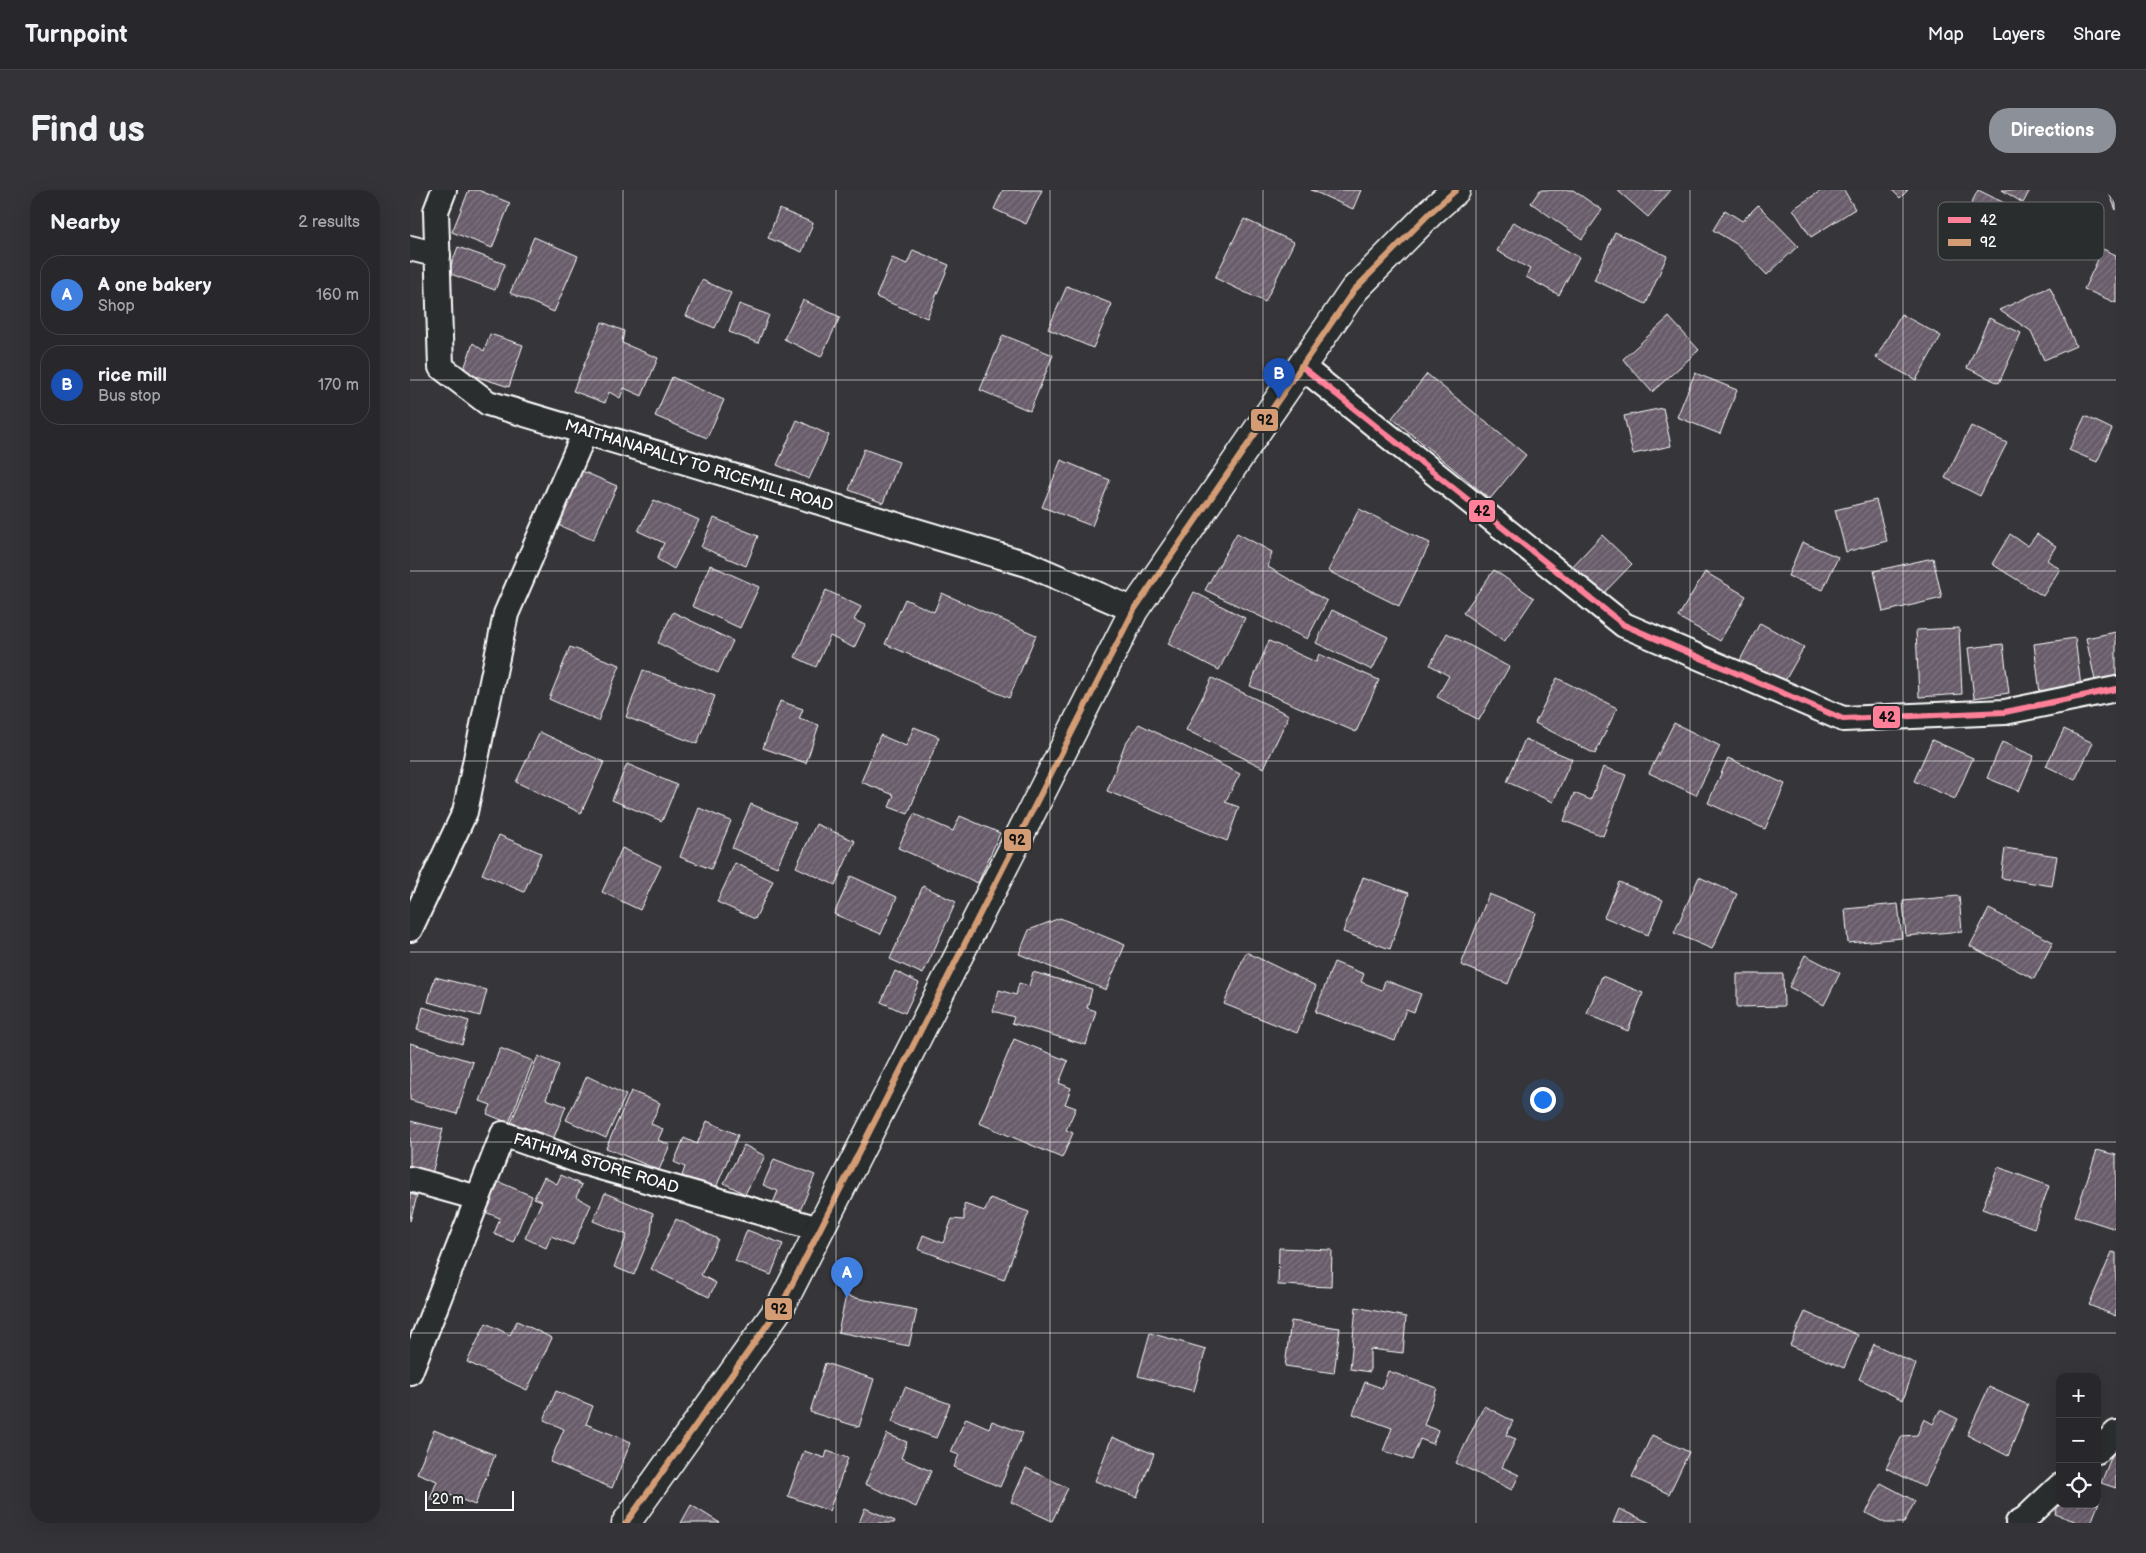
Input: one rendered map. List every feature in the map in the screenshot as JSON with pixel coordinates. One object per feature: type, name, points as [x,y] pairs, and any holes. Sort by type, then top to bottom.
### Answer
[{"type":"main road","points":[[626,1523],[782,1304],[1134,610],[1354,290],[1431,212],[1456,190]]},
{"type":"street","name":"MAITHANAPALLY TO RICEMILL ROAD","points":[[444,190],[436,211],[441,366],[488,403],[1027,564],[1134,610]]},
{"type":"street","points":[[410,248],[438,255]]},
{"type":"street","points":[[1301,366],[1624,625],[1843,719],[2005,712],[2116,689]]},
{"type":"street","points":[[410,929],[465,812],[506,614],[585,432]]},
{"type":"street","name":"FATHIMA STORE ROAD","points":[[410,1372],[503,1134],[582,1162],[819,1229]]},
{"type":"street","points":[[410,1179],[478,1198]]},
{"type":"street","points":[[2101,1447],[2116,1433]]},
{"type":"street","points":[[2018,1523],[2040,1516],[2056,1492]]},
{"type":"building","points":[[469,190],[478,190],[510,203],[492,248],[452,232]]},
{"type":"building","points":[[1003,190],[1042,190],[1026,224],[994,209]]},
{"type":"building","points":[[1311,190],[1361,190],[1353,209]]},
{"type":"building","points":[[1540,190],[1573,190],[1602,210],[1582,239],[1531,203]]},
{"type":"building","points":[[1617,190],[1671,190],[1648,217]]},
{"type":"building","points":[[1822,190],[1844,190],[1855,209],[1811,237],[1793,209]]},
{"type":"building","points":[[1892,190],[1908,190],[1900,198]]},
{"type":"building","points":[[1978,190],[2002,202],[1972,202]]},
{"type":"building","points":[[2002,190],[2030,190],[2024,202]]},
{"type":"building","points":[[2108,190],[2116,190],[2116,210]]},
{"type":"building","points":[[1758,205],[1798,246],[1767,275],[1738,245],[1713,230],[1725,210],[1742,221]]},
{"type":"building","points":[[779,209],[813,223],[802,252],[768,238]]},
{"type":"building","points":[[1244,219],[1294,242],[1265,302],[1215,278]]},
{"type":"building","points":[[1513,222],[1579,257],[1559,295],[1526,277],[1530,269],[1497,251]]},
{"type":"building","points":[[1615,232],[1667,256],[1646,304],[1594,280]]},
{"type":"building","points":[[534,237],[578,256],[554,312],[510,293]]},
{"type":"building","points":[[458,247],[505,264],[495,290],[448,273]]},
{"type":"building","points":[[2104,249],[2116,255],[2116,303],[2084,289],[2098,260],[2104,260]]},
{"type":"building","points":[[913,250],[949,265],[927,318],[876,297],[892,258],[907,264]]},
{"type":"building","points":[[702,280],[731,293],[715,328],[686,316]]},
{"type":"building","points":[[1067,286],[1112,304],[1093,348],[1048,329]]},
{"type":"building","points":[[2050,287],[2076,346],[2044,360],[2031,331],[1999,310]]},
{"type":"building","points":[[803,300],[840,317],[821,357],[784,339]]},
{"type":"building","points":[[739,304],[769,315],[758,343],[729,332]]},
{"type":"building","points":[[1901,314],[1941,336],[1916,380],[1876,358]]},
{"type":"building","points":[[1669,317],[1699,350],[1652,392],[1623,359]]},
{"type":"building","points":[[1989,318],[2021,333],[1999,383],[1967,368]]},
{"type":"building","points":[[602,322],[624,331],[622,343],[658,358],[642,396],[624,388],[620,398],[609,392],[605,403],[573,391]]},
{"type":"building","points":[[490,334],[523,345],[509,387],[463,372],[473,343],[484,351]]},
{"type":"building","points":[[1003,335],[1053,355],[1030,411],[980,390]]},
{"type":"building","points":[[1695,373],[1737,390],[1720,434],[1677,417]]},
{"type":"building","points":[[1427,374],[1526,455],[1490,499],[1392,418]]},
{"type":"building","points":[[672,377],[724,400],[707,438],[655,416]]},
{"type":"building","points":[[1663,408],[1671,446],[1633,454],[1624,416]]},
{"type":"building","points":[[2085,416],[2112,429],[2097,462],[2069,450]]},
{"type":"building","points":[[797,420],[829,435],[809,479],[777,465]]},
{"type":"building","points":[[1971,426],[2007,443],[1980,496],[1945,478]]},
{"type":"building","points":[[864,449],[899,462],[883,503],[849,490]]},
{"type":"building","points":[[1061,460],[1110,480],[1092,526],[1042,507]]},
{"type":"building","points":[[582,471],[617,486],[593,540],[558,525]]},
{"type":"building","points":[[654,500],[699,520],[674,569],[657,559],[664,543],[638,531]]},
{"type":"building","points":[[1876,500],[1887,541],[1846,552],[1835,510]]},
{"type":"building","points":[[1359,509],[1430,543],[1399,606],[1328,571]]},
{"type":"building","points":[[714,518],[758,536],[746,566],[701,547]]},
{"type":"building","points":[[1237,533],[1272,552],[1268,567],[1327,601],[1307,639],[1205,590]]},
{"type":"building","points":[[2010,534],[2028,546],[2037,534],[2056,546],[2047,560],[2060,569],[2043,596],[1992,564]]},
{"type":"building","points":[[1602,535],[1632,564],[1598,599],[1569,570]]},
{"type":"building","points":[[1802,542],[1838,557],[1823,590],[1788,576]]},
{"type":"building","points":[[1933,558],[1942,598],[1883,612],[1874,571]]},
{"type":"building","points":[[710,565],[759,587],[740,628],[692,606]]},
{"type":"building","points":[[1494,570],[1534,598],[1504,642],[1463,613]]},
{"type":"building","points":[[1705,572],[1746,596],[1720,641],[1678,617]]},
{"type":"building","points":[[826,590],[861,607],[854,620],[865,625],[854,648],[830,636],[816,667],[795,657]]},
{"type":"building","points":[[1194,592],[1245,618],[1219,670],[1168,644]]},
{"type":"building","points":[[942,593],[1036,635],[1009,698],[885,644],[905,599],[934,612]]},
{"type":"building","points":[[1332,610],[1388,637],[1372,670],[1316,643]]},
{"type":"building","points":[[673,612],[733,641],[718,673],[658,643]]},
{"type":"building","points":[[1760,623],[1804,647],[1782,686],[1739,662]]},
{"type":"building","points":[[1959,628],[1962,694],[1919,697],[1916,630]]},
{"type":"building","points":[[2116,632],[2116,676],[2095,680],[2086,638]]},
{"type":"building","points":[[1447,633],[1509,667],[1479,720],[1437,697],[1449,676],[1430,665]]},
{"type":"building","points":[[2075,638],[2081,687],[2040,693],[2034,644]]},
{"type":"building","points":[[1269,641],[1316,662],[1319,654],[1379,680],[1356,732],[1250,686]]},
{"type":"building","points":[[2003,644],[2009,693],[1974,698],[1968,648]]},
{"type":"building","points":[[570,647],[620,665],[598,721],[549,699]]},
{"type":"building","points":[[643,670],[715,696],[697,744],[626,717]]},
{"type":"building","points":[[1212,678],[1289,715],[1264,768],[1186,730]]},
{"type":"building","points":[[1557,678],[1617,708],[1595,754],[1535,723]]},
{"type":"building","points":[[780,701],[803,709],[799,719],[819,725],[806,763],[763,748]]},
{"type":"building","points":[[1674,723],[1720,746],[1696,795],[1649,773]]},
{"type":"building","points":[[1139,724],[1240,774],[1225,802],[1239,807],[1227,841],[1107,791],[1125,744]]},
{"type":"building","points":[[914,727],[939,737],[908,814],[889,807],[894,795],[861,782],[880,735],[906,746]]},
{"type":"building","points":[[2064,729],[2093,743],[2075,780],[2046,766]]},
{"type":"building","points":[[540,732],[604,762],[581,813],[516,782]]},
{"type":"building","points":[[1525,739],[1572,759],[1553,802],[1507,782]]},
{"type":"building","points":[[1932,740],[1973,758],[1955,799],[1914,781]]},
{"type":"building","points":[[2002,742],[2034,756],[2019,791],[1987,778]]},
{"type":"building","points":[[1728,758],[1785,784],[1765,829],[1708,803]]},
{"type":"building","points":[[627,764],[677,785],[662,821],[612,800]]},
{"type":"building","points":[[1603,767],[1626,775],[1603,836],[1564,821],[1574,793],[1591,800]]},
{"type":"building","points":[[751,804],[796,823],[777,867],[732,848]]},
{"type":"building","points":[[699,808],[731,821],[711,869],[680,857]]},
{"type":"building","points":[[914,814],[953,831],[960,816],[1000,833],[978,883],[898,848]]},
{"type":"building","points":[[816,824],[855,841],[835,885],[796,867]]},
{"type":"building","points":[[499,835],[541,853],[524,892],[482,874]]},
{"type":"building","points":[[622,848],[661,866],[640,910],[602,892]]},
{"type":"building","points":[[2005,848],[2057,856],[2052,886],[2001,878]]},
{"type":"building","points":[[735,863],[773,881],[755,919],[717,902]]},
{"type":"building","points":[[851,876],[897,897],[881,934],[834,914]]},
{"type":"building","points":[[1363,877],[1409,893],[1390,949],[1343,932]]},
{"type":"building","points":[[1699,877],[1737,894],[1712,949],[1674,933]]},
{"type":"building","points":[[1619,882],[1663,900],[1648,935],[1604,917]]},
{"type":"building","points":[[923,886],[956,902],[923,974],[890,959]]},
{"type":"building","points":[[1489,894],[1536,913],[1508,984],[1461,965]]},
{"type":"building","points":[[1959,896],[1962,931],[1906,936],[1903,901]]},
{"type":"building","points":[[1898,904],[1902,938],[1848,943],[1845,909]]},
{"type":"building","points":[[1989,909],[2053,942],[2034,979],[1970,946]]},
{"type":"building","points":[[1060,918],[1125,945],[1106,990],[1019,954],[1029,930]]},
{"type":"building","points":[[1246,952],[1316,986],[1297,1033],[1224,1004]]},
{"type":"building","points":[[1805,955],[1840,973],[1824,1005],[1789,987]]},
{"type":"building","points":[[1334,962],[1364,974],[1361,982],[1382,990],[1385,980],[1421,994],[1414,1012],[1406,1009],[1395,1041],[1315,1012]]},
{"type":"building","points":[[895,971],[919,983],[905,1013],[881,1002]]},
{"type":"building","points":[[1033,972],[1092,989],[1087,1008],[1096,1011],[1086,1045],[1012,1023],[1014,1017],[993,1011],[999,990],[1016,995],[1019,983],[1029,986]]},
{"type":"building","points":[[1737,974],[1783,974],[1784,1006],[1737,1007]]},
{"type":"building","points":[[1602,976],[1643,993],[1628,1031],[1587,1014]]},
{"type":"building","points":[[435,977],[487,990],[480,1016],[428,1002]]},
{"type":"building","points":[[423,1007],[469,1021],[462,1044],[417,1030]]},
{"type":"building","points":[[1014,1039],[1068,1061],[1059,1083],[1071,1088],[1065,1104],[1076,1108],[1066,1130],[1073,1133],[1062,1158],[979,1123]]},
{"type":"building","points":[[410,1043],[473,1062],[457,1114],[410,1100]]},
{"type":"building","points":[[500,1048],[533,1061],[509,1123],[487,1114],[491,1105],[480,1101]]},
{"type":"building","points":[[538,1056],[559,1065],[546,1099],[566,1106],[553,1140],[511,1123]]},
{"type":"building","points":[[587,1076],[626,1095],[606,1138],[566,1120]]},
{"type":"building","points":[[631,1091],[660,1103],[651,1124],[663,1129],[658,1140],[670,1145],[659,1170],[606,1148]]},
{"type":"building","points":[[410,1121],[443,1129],[432,1174],[410,1168]]},
{"type":"building","points":[[707,1121],[738,1135],[715,1190],[682,1176],[685,1167],[674,1162],[684,1138],[697,1144]]},
{"type":"building","points":[[744,1145],[765,1156],[745,1194],[724,1183]]},
{"type":"building","points":[[2097,1150],[2116,1155],[2116,1229],[2075,1216]]},
{"type":"building","points":[[774,1159],[815,1175],[799,1213],[773,1203],[778,1191],[763,1185]]},
{"type":"building","points":[[1998,1167],[2049,1186],[2034,1228],[1982,1209]]},
{"type":"building","points":[[561,1175],[582,1185],[576,1197],[591,1205],[573,1245],[551,1236],[546,1248],[525,1238],[542,1201],[534,1198],[544,1177],[557,1184]]},
{"type":"building","points":[[492,1179],[532,1196],[513,1242],[494,1234],[500,1218],[480,1210]]},
{"type":"building","points":[[605,1193],[653,1213],[651,1233],[634,1275],[614,1267],[627,1235],[593,1221]]},
{"type":"building","points":[[410,1194],[417,1196],[410,1221]]},
{"type":"building","points":[[990,1198],[1029,1212],[1004,1280],[918,1249],[923,1235],[943,1243],[952,1219],[964,1220],[964,1204],[985,1211]]},
{"type":"building","points":[[676,1219],[718,1239],[701,1275],[716,1283],[709,1297],[651,1269]]},
{"type":"building","points":[[747,1230],[783,1244],[771,1275],[735,1261]]},
{"type":"building","points":[[1279,1248],[1332,1250],[1331,1287],[1278,1285]]},
{"type":"building","points":[[2112,1252],[2116,1253],[2116,1316],[2089,1305]]},
{"type":"building","points":[[846,1296],[917,1310],[909,1346],[838,1332]]},
{"type":"building","points":[[1356,1307],[1406,1317],[1403,1353],[1370,1349],[1370,1372],[1350,1369]]},
{"type":"building","points":[[1805,1312],[1858,1335],[1844,1368],[1790,1345]]},
{"type":"building","points":[[517,1321],[552,1338],[527,1390],[467,1362],[486,1323],[510,1335]]},
{"type":"building","points":[[1291,1321],[1340,1328],[1334,1373],[1285,1366]]},
{"type":"building","points":[[1150,1333],[1206,1349],[1194,1391],[1138,1376]]},
{"type":"building","points":[[1874,1344],[1916,1364],[1903,1400],[1859,1379]]},
{"type":"building","points":[[825,1363],[874,1379],[859,1427],[810,1412]]},
{"type":"building","points":[[1388,1371],[1437,1388],[1424,1425],[1438,1430],[1433,1444],[1420,1439],[1412,1460],[1383,1451],[1392,1428],[1353,1414],[1365,1382],[1382,1388]]},
{"type":"building","points":[[905,1387],[950,1404],[936,1438],[892,1422]]},
{"type":"building","points":[[1989,1387],[2028,1405],[2008,1456],[1967,1435]]},
{"type":"building","points":[[556,1391],[593,1406],[586,1424],[631,1442],[612,1488],[550,1462],[564,1429],[544,1420]]},
{"type":"building","points":[[1484,1406],[1513,1421],[1506,1435],[1516,1439],[1502,1467],[1519,1475],[1512,1490],[1456,1463]]},
{"type":"building","points":[[1940,1410],[1958,1419],[1924,1487],[1886,1468],[1902,1436],[1917,1435],[1924,1419],[1933,1424]]},
{"type":"building","points":[[966,1418],[989,1428],[992,1421],[1023,1433],[1000,1487],[954,1467],[959,1455],[951,1452]]},
{"type":"building","points":[[434,1430],[495,1455],[475,1505],[450,1495],[446,1506],[430,1499],[437,1481],[417,1473]]},
{"type":"building","points":[[887,1434],[907,1442],[901,1458],[931,1471],[916,1507],[865,1484]]},
{"type":"building","points":[[1652,1435],[1689,1452],[1669,1494],[1632,1477]]},
{"type":"building","points":[[1112,1437],[1154,1454],[1137,1497],[1095,1481]]},
{"type":"building","points":[[2116,1445],[2116,1488],[2101,1483]]},
{"type":"building","points":[[804,1451],[825,1458],[827,1451],[848,1458],[829,1511],[788,1496]]},
{"type":"building","points":[[1026,1468],[1068,1488],[1052,1521],[1011,1502]]},
{"type":"building","points":[[1881,1483],[1915,1501],[1904,1523],[1885,1523],[1866,1513]]},
{"type":"building","points":[[691,1505],[720,1523],[681,1523]]},
{"type":"building","points":[[865,1508],[895,1521],[894,1523],[859,1523]]},
{"type":"building","points":[[2057,1508],[2097,1508],[2091,1523],[2080,1523],[2055,1514]]},
{"type":"building","points":[[1619,1509],[1650,1523],[1613,1523]]},
{"type":"transit line","name":"92","points":[[626,1523],[782,1304],[1134,610],[1354,290],[1431,212],[1456,190]]},
{"type":"transit line","name":"42","points":[[1301,366],[1624,625],[1843,719],[2005,712],[2116,689]]},
{"type":"place","name":"rice mill","points":[[1279,399]]},
{"type":"place","name":"A one bakery","points":[[847,1298]]}]
